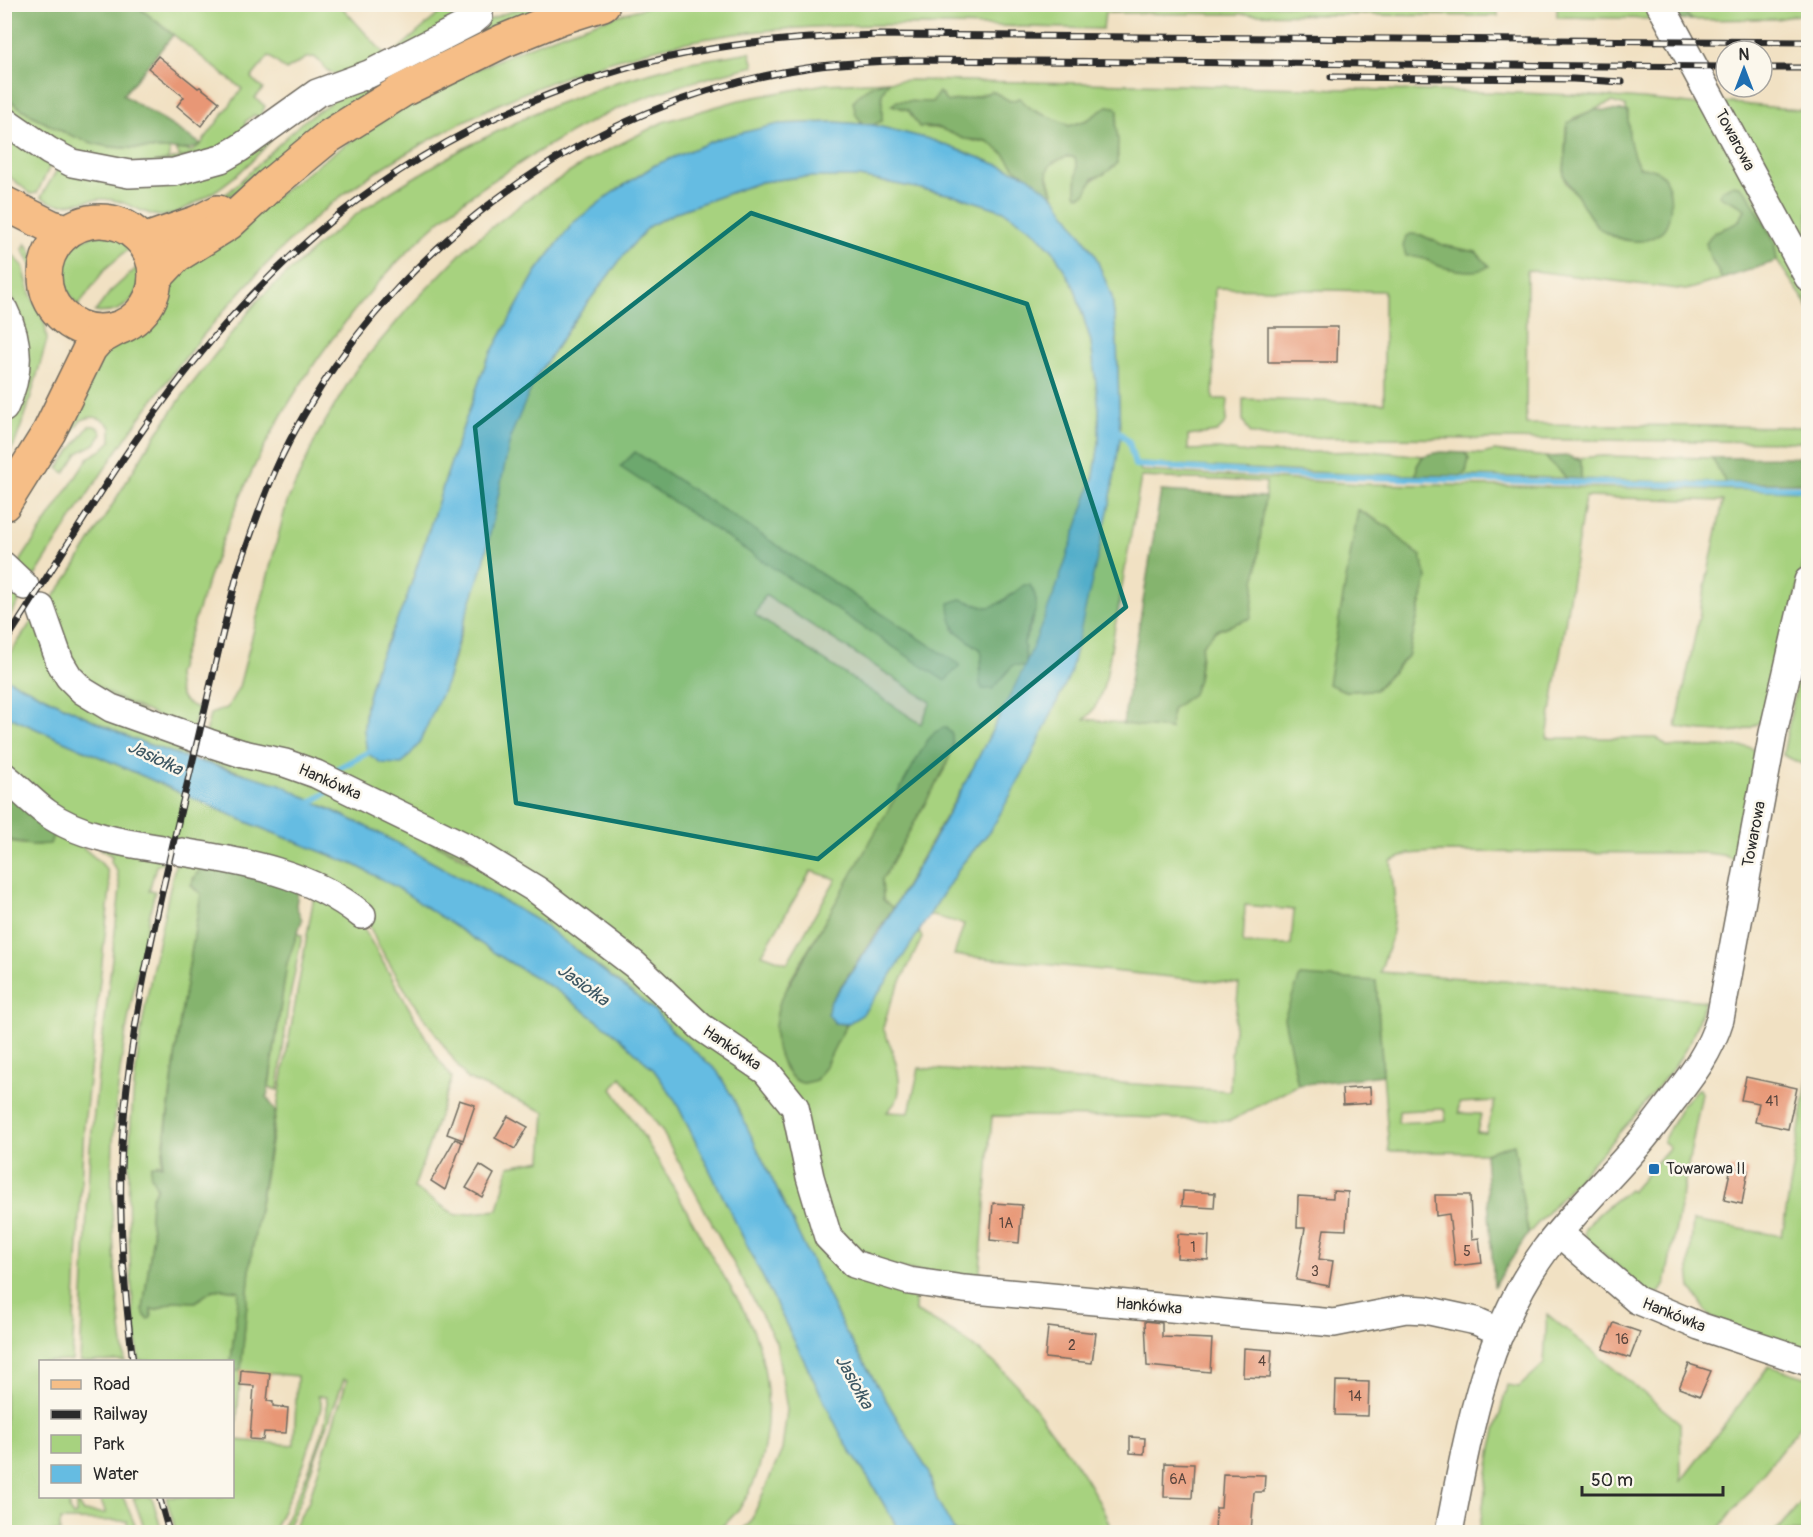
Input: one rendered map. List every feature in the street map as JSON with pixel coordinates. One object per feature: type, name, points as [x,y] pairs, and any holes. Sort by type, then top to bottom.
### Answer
[{"type":"main road","points":[[155,279],[176,256],[229,223],[328,137],[404,90],[503,41],[562,17],[603,4]]},
{"type":"main road","points":[[143,241],[198,222],[270,185]]},
{"type":"main road","points":[[4,203],[52,227],[67,231]]},
{"type":"main road","points":[[4,214],[39,255],[45,267]]},
{"type":"main road","points":[[4,504],[62,408],[90,348],[98,339],[131,321],[144,310],[152,295],[155,279],[152,259],[143,241],[130,230],[115,223],[99,221],[82,224],[67,231],[50,253],[45,267],[45,282],[49,297],[68,321],[94,331],[116,329]]},
{"type":"main road","points":[[39,448],[40,433],[62,359],[68,321]]},
{"type":"street","points":[[4,120],[49,151],[72,163],[109,172],[167,173],[207,164],[227,156],[317,93],[369,74],[473,21],[480,14],[479,4]]},
{"type":"street","name":"Towarowa","points":[[1660,4],[1809,277]]},
{"type":"street","points":[[4,310],[12,328],[17,368],[8,399]]},
{"type":"street","points":[[4,566],[25,586]]},
{"type":"street","name":"Towarowa","points":[[1449,1533],[1468,1431],[1483,1381],[1502,1332],[1531,1272],[1558,1233],[1642,1140],[1709,1050],[1720,1019],[1773,733],[1802,637],[1809,581]]},
{"type":"street","name":"Hankówka","points":[[41,608],[60,662],[69,677],[83,691],[111,708],[243,754],[285,763],[342,786],[468,848],[527,884],[635,965],[701,1027],[766,1071],[795,1107],[810,1177],[828,1238],[854,1264],[909,1281],[964,1290],[1334,1323],[1406,1309],[1425,1310],[1476,1322],[1502,1332]]},
{"type":"street","points":[[4,776],[47,813],[64,823],[109,838],[254,866],[297,878],[345,901],[362,915]]},
{"type":"street","name":"Hankówka","points":[[1558,1233],[1637,1300],[1699,1326],[1809,1362]]},
{"type":"highlighted area","points":[[751,213],[1027,304],[1126,607],[818,859],[516,803],[475,427]]},
{"type":"green space","points":[[5,4],[136,5],[173,35],[123,95],[201,144],[184,150],[128,148],[92,143],[52,126],[5,97]]},
{"type":"green space","points":[[658,4],[1497,5],[1498,16],[1105,13],[1103,29],[965,25],[827,26],[735,34],[693,41],[611,61],[571,75],[493,107],[404,154],[347,191],[308,224],[230,304],[194,347],[95,482],[35,576],[19,569],[21,560],[89,457],[102,450],[111,441],[111,427],[104,421],[93,417],[80,421],[24,499],[92,359],[124,335],[144,325],[156,312],[168,282],[322,161],[381,121],[418,100],[456,79],[535,44]]},
{"type":"green space","points":[[1700,4],[1808,5],[1808,13],[1777,19],[1692,20],[1682,11]]},
{"type":"green space","points":[[136,5],[340,5],[388,58],[449,5],[466,5],[462,17],[399,53],[364,69],[335,74],[314,57],[306,58],[286,70],[269,56],[251,78],[263,89],[255,98],[265,106],[260,118],[254,115],[245,122],[247,132],[232,141],[183,161],[175,149],[192,151],[201,144],[242,89]]},
{"type":"green space","points":[[531,5],[560,5],[332,119],[238,191],[211,206],[152,226],[110,211],[93,211],[66,217],[64,213],[101,206],[122,211],[149,223],[204,207],[229,192],[301,123],[337,98],[459,33]]},
{"type":"green space","points":[[1557,5],[1649,5],[1658,19],[1557,17]]},
{"type":"green space","points":[[1670,5],[1700,5],[1683,11],[1692,20],[1679,20]]},
{"type":"green space","points":[[750,52],[754,66],[679,86],[622,107],[568,134],[495,179],[462,202],[413,246],[357,308],[331,340],[285,409],[247,482],[227,529],[177,674],[181,696],[187,703],[199,709],[192,732],[76,679],[46,607],[69,576],[147,448],[181,398],[258,300],[318,245],[362,210],[464,148],[541,110],[616,82],[685,63]]},
{"type":"green space","points":[[912,80],[1150,84],[1587,96],[1706,106],[1797,272],[1808,297],[1808,309],[1805,301],[1777,261],[1774,241],[1748,194],[1726,199],[1738,203],[1745,209],[1737,224],[1709,254],[1722,279],[1686,290],[1527,270],[1526,424],[1808,427],[1808,442],[1267,437],[1250,433],[1243,420],[1243,399],[1384,403],[1384,291],[1215,288],[1213,399],[1228,399],[1226,423],[1217,432],[1188,436],[1188,450],[1219,449],[1276,453],[1370,451],[1423,456],[1417,466],[1416,475],[1348,474],[1140,463],[1142,471],[1360,484],[1808,491],[1808,544],[1769,714],[1752,727],[1723,732],[1676,727],[1723,501],[1585,497],[1547,738],[1657,738],[1668,747],[1750,747],[1757,753],[1740,862],[1722,855],[1706,853],[1435,852],[1409,854],[1391,861],[1395,905],[1391,939],[1380,972],[1572,986],[1599,991],[1705,1001],[1691,1040],[1675,1066],[1636,1114],[1528,1234],[1514,1144],[1485,1153],[1389,1151],[1376,981],[1285,1018],[1298,1085],[1230,1121],[1131,1117],[992,1116],[979,1283],[858,1260],[830,1228],[795,1095],[549,894],[205,737],[210,714],[227,708],[239,687],[287,502],[318,434],[355,371],[411,305],[469,245],[532,196],[591,159],[663,122],[739,100],[825,84]],"holes":[[[992,91],[1010,101],[1020,98],[1031,109],[1069,126],[1087,120],[1108,106],[1118,111],[1116,126],[1118,157],[1081,196],[1076,193],[1075,158],[1065,157],[1055,161],[1049,165],[1047,172],[1054,196],[1095,255],[1112,297],[1117,342],[1120,439],[991,830],[962,864],[929,915],[964,924],[954,955],[1239,984],[1231,1056],[1230,1091],[919,1068],[909,1113],[887,1112],[896,1101],[899,1085],[893,1054],[883,1028],[890,1004],[922,938],[919,931],[862,1014],[847,1024],[826,1066],[816,1080],[804,1083],[795,1079],[784,1069],[775,1036],[788,984],[879,829],[927,741],[953,747],[945,768],[882,880],[883,900],[893,908],[971,772],[1025,666],[1013,665],[993,688],[979,669],[983,654],[981,650],[953,629],[971,602],[983,607],[993,606],[1012,593],[1034,618],[1024,643],[1027,662],[1056,589],[1094,476],[1099,443],[1099,409],[1091,342],[1075,289],[1054,252],[1034,231],[1004,211],[958,196],[859,177],[800,177],[761,182],[679,211],[649,226],[573,322],[535,379],[511,435],[492,526],[447,681],[364,730],[366,705],[377,664],[406,600],[486,362],[536,272],[573,223],[612,193],[655,165],[779,124],[834,122],[873,125],[929,139],[1028,176],[989,142],[975,141],[945,130],[926,128],[908,110],[892,105],[909,101],[932,102],[942,94],[946,102]],[[1612,102],[1625,106],[1629,139],[1637,163],[1639,167],[1657,171],[1640,241],[1628,240],[1603,231],[1566,183],[1564,175],[1566,127],[1574,118]],[[1421,235],[1445,246],[1476,252],[1489,266],[1455,268],[1422,258]],[[1141,477],[1266,482],[1265,497],[1227,627],[1215,631],[1202,646],[1198,679],[1180,703],[1172,709],[1170,729],[1085,719],[1096,705],[1102,690]],[[1359,510],[1390,528],[1405,544],[1421,556],[1421,603],[1408,656],[1375,690],[1345,691]],[[765,595],[931,702],[921,724],[755,615]],[[811,871],[836,879],[787,963],[762,954]],[[1245,905],[1294,910],[1291,945],[1243,944]],[[1495,1101],[1486,1133],[1477,1132],[1481,1114],[1459,1113],[1459,1103]],[[1444,1109],[1446,1120],[1398,1123],[1399,1111]]]},
{"type":"green space","points":[[889,81],[882,93],[882,121],[873,125],[863,124],[856,115],[853,102],[869,87]]},
{"type":"green space","points":[[992,91],[1010,101],[1020,98],[1037,112],[1069,126],[1087,120],[1108,106],[1115,107],[1118,111],[1117,164],[1104,174],[1093,178],[1086,193],[1078,196],[1075,158],[1066,157],[1054,162],[1050,165],[1047,174],[1054,196],[1015,168],[1004,154],[987,141],[964,139],[937,127],[919,127],[908,110],[892,105],[897,101],[932,102],[939,92],[947,102],[976,97]]},
{"type":"green space","points":[[4,97],[65,133],[91,143],[112,147],[169,149],[170,155],[165,164],[105,161],[63,146],[5,108]]},
{"type":"green space","points":[[1722,102],[1808,111],[1808,260]]},
{"type":"green space","points":[[1595,110],[1628,111],[1631,147],[1639,167],[1657,171],[1667,182],[1670,208],[1667,224],[1663,230],[1650,239],[1626,240],[1603,231],[1591,218],[1564,175],[1567,123]]},
{"type":"green space","points":[[5,133],[50,166],[37,193],[31,194],[5,173]]},
{"type":"green space","points":[[271,140],[243,170],[222,187],[170,215],[153,215],[111,200],[57,204],[41,197],[58,168],[81,177]]},
{"type":"green space","points":[[1731,185],[1739,186],[1748,194],[1774,241],[1777,261],[1722,279],[1706,243],[1716,232],[1732,225],[1742,217],[1745,209],[1719,195],[1722,190]]},
{"type":"green space","points":[[104,234],[121,238],[131,247],[105,269],[78,306],[64,282],[62,270],[64,260],[69,250],[78,242]]},
{"type":"green space","points":[[1421,235],[1445,246],[1476,252],[1489,266],[1473,271],[1460,270],[1406,256],[1403,246],[1406,236]]},
{"type":"green space","points":[[26,243],[34,259],[36,277],[23,249]]},
{"type":"green space","points":[[5,247],[23,266],[30,293],[45,324],[47,340],[27,410],[15,443],[5,460],[5,430],[22,393],[25,332],[5,285]]},
{"type":"green space","points":[[141,264],[140,285],[131,301],[115,310],[95,312],[110,292]]},
{"type":"green space","points":[[89,426],[97,427],[102,434],[95,444],[78,453],[65,473],[58,468]]},
{"type":"green space","points":[[1494,451],[1546,457],[1566,478],[1460,476],[1466,472],[1469,459],[1465,453],[1482,454]]},
{"type":"green space","points":[[635,452],[960,665],[945,681],[620,467]]},
{"type":"green space","points":[[1440,452],[1465,453],[1469,459],[1466,472],[1460,476],[1416,475],[1417,466],[1423,456]]},
{"type":"green space","points":[[1568,456],[1581,461],[1581,479],[1566,478],[1546,457]]},
{"type":"green space","points":[[1602,456],[1712,458],[1726,483],[1581,479],[1581,461],[1576,458]]},
{"type":"green space","points":[[1808,457],[1808,483],[1726,483],[1712,458]]},
{"type":"green space","points":[[1161,491],[1265,497],[1251,618],[1215,631],[1202,646],[1198,679],[1193,694],[1172,709],[1170,729],[1123,724]]},
{"type":"green space","points":[[1358,510],[1390,528],[1405,544],[1421,556],[1427,578],[1408,656],[1375,690],[1345,691],[1328,684]]},
{"type":"green space","points":[[5,579],[24,594],[5,624]]},
{"type":"green space","points":[[1024,585],[1030,585],[1036,602],[1024,643],[1025,666],[1013,665],[993,689],[982,689],[979,678],[981,650],[962,636],[954,626],[949,603],[961,599],[980,606],[994,606]]},
{"type":"green space","points":[[37,613],[58,664],[189,739],[184,757],[130,738],[5,678],[4,663]]},
{"type":"green space","points":[[1808,662],[1808,767],[1783,755],[1799,669]]},
{"type":"green space","points":[[5,715],[256,826],[355,865],[397,887],[501,957],[555,989],[618,1036],[654,1070],[675,1100],[844,1441],[900,1532],[739,1532],[750,1523],[782,1450],[787,1410],[776,1342],[661,1129],[621,1077],[612,1089],[651,1149],[739,1302],[750,1322],[762,1356],[767,1411],[765,1440],[759,1468],[749,1493],[734,1515],[714,1532],[291,1532],[308,1503],[347,1380],[344,1379],[300,1501],[285,1532],[280,1532],[311,1464],[324,1425],[327,1409],[326,1397],[318,1396],[321,1408],[304,1464],[273,1532],[176,1532],[166,1498],[234,1498],[234,1372],[241,1370],[251,1257],[315,890],[331,897],[356,915],[437,1057],[452,1078],[414,1188],[456,1215],[498,1210],[509,1166],[542,1160],[545,1112],[467,1079],[406,991],[377,943],[363,911],[328,887],[303,875],[273,867],[91,829],[66,817],[25,787],[5,768]],"holes":[[[241,1371],[297,1376],[294,1445],[235,1440]]]},
{"type":"green space","points":[[945,727],[952,734],[953,747],[945,768],[882,880],[883,900],[893,908],[829,1004],[834,1023],[847,1024],[816,1080],[802,1083],[786,1070],[777,1048],[775,1026],[780,1001],[927,741],[935,732]]},
{"type":"green space","points":[[204,745],[283,769],[537,894],[783,1099],[820,1229],[916,1287],[915,1311],[966,1341],[1002,1369],[1029,1399],[1079,1469],[1101,1506],[1112,1532],[955,1532],[937,1500],[928,1471],[844,1329],[733,1098],[717,1071],[672,1031],[654,1010],[581,953],[498,898],[326,807],[237,771],[201,761]]},
{"type":"green space","points":[[4,782],[57,825],[50,844],[31,845],[5,839]]},
{"type":"green space","points":[[57,825],[107,870],[110,889],[84,1126],[72,1360],[39,1360],[39,1498],[70,1498],[69,1510],[73,1516],[76,1515],[76,1498],[79,1498],[79,1506],[83,1512],[106,1513],[99,1498],[123,1498],[138,1532],[128,1532],[127,1521],[60,1520],[60,1532],[5,1532],[4,839],[20,844],[39,845]]},
{"type":"green space","points":[[98,848],[164,854],[162,863],[156,866],[149,891],[155,891],[123,1048],[115,1111],[112,1170],[114,1252],[125,1360],[80,1360],[90,1147],[120,889],[117,871],[111,862],[112,856]]},
{"type":"green space","points":[[177,856],[200,858],[202,871],[197,873],[193,879],[194,889],[201,893],[180,1020],[161,1165],[157,1163],[157,1186],[151,1199],[150,1219],[153,1234],[143,1310],[152,1315],[151,1309],[156,1310],[175,1301],[195,1302],[213,1290],[239,1291],[231,1360],[139,1360],[129,1246],[130,1130],[138,1053]]},
{"type":"green space","points":[[200,858],[298,890],[296,906],[302,920],[287,963],[267,1097],[275,1111],[251,1257],[241,1370],[234,1372],[234,1360],[231,1360],[239,1291],[213,1290],[195,1302],[175,1301],[156,1310],[151,1309],[151,1318],[148,1319],[143,1310],[153,1234],[150,1219],[151,1199],[157,1187],[150,1171],[152,1165],[162,1165],[180,1020],[201,894],[191,885],[197,873],[201,871]]},
{"type":"green space","points":[[296,934],[302,935],[288,1007],[278,1090],[269,1088],[287,963]]},
{"type":"green space","points":[[1300,976],[1376,981],[1383,1075],[1298,1085],[1284,1018]]},
{"type":"green space","points":[[1808,1076],[1808,1355],[1711,1318],[1691,1288],[1689,1268],[1693,1221],[1782,1236]]},
{"type":"green space","points":[[1697,1089],[1700,1089],[1702,1093],[1665,1284],[1660,1292],[1650,1296],[1586,1238],[1584,1230],[1605,1208],[1629,1189],[1632,1191],[1670,1147],[1663,1141],[1682,1105]]},
{"type":"green space","points":[[1514,1144],[1528,1234],[1494,1286],[1485,1153]]},
{"type":"green space","points":[[1547,1314],[1680,1423],[1681,1481],[1769,1366],[1808,1378],[1808,1416],[1716,1532],[1479,1532],[1492,1447],[1507,1385],[1519,1387],[1544,1364]]},
{"type":"green space","points":[[1808,1494],[1808,1532],[1775,1532]]},
{"type":"green space","points":[[133,1498],[152,1498],[162,1532],[146,1532]]},
{"type":"water","points":[[835,122],[873,125],[929,139],[1028,176],[1056,198],[1095,255],[1112,297],[1117,342],[1120,439],[1110,503],[1070,674],[1029,762],[991,830],[962,864],[890,977],[862,1015],[847,1024],[835,1023],[828,1014],[829,1004],[880,931],[928,850],[1025,666],[1056,589],[1094,476],[1099,443],[1099,409],[1091,342],[1075,289],[1054,252],[1034,231],[1004,211],[958,196],[859,177],[800,177],[761,182],[679,211],[649,226],[573,322],[535,379],[511,435],[484,562],[460,633],[447,681],[419,744],[402,764],[381,763],[367,753],[364,730],[366,705],[377,664],[406,600],[486,362],[536,272],[573,223],[612,193],[655,165],[720,138],[779,124]]},
{"type":"water","name":"Jasiołka","points":[[5,678],[130,738],[184,757],[280,784],[373,830],[538,921],[654,1010],[672,1031],[717,1071],[733,1098],[844,1329],[928,1471],[937,1500],[955,1532],[900,1532],[844,1441],[675,1100],[654,1070],[618,1036],[555,989],[501,957],[396,887],[355,865],[256,826],[5,715]]},
{"type":"building","points":[[158,56],[219,102],[201,126],[177,106],[184,97],[148,68]]},
{"type":"building","points":[[1268,327],[1338,327],[1337,362],[1268,362]]},
{"type":"building","points":[[1746,1077],[1797,1088],[1788,1129],[1755,1122],[1759,1103],[1741,1100]]},
{"type":"building","points":[[1370,1087],[1371,1103],[1343,1105],[1342,1089]]},
{"type":"building","points":[[459,1100],[475,1105],[463,1140],[447,1134]]},
{"type":"building","points":[[508,1116],[528,1127],[515,1149],[495,1138]]},
{"type":"building","points":[[455,1139],[462,1142],[445,1190],[431,1181]]},
{"type":"building","points":[[480,1165],[494,1174],[482,1197],[466,1188]]},
{"type":"building","points":[[1731,1167],[1748,1170],[1742,1204],[1724,1200]]},
{"type":"building","points":[[1183,1191],[1215,1193],[1214,1208],[1182,1206]]},
{"type":"building","points":[[1333,1191],[1348,1192],[1346,1230],[1324,1229],[1319,1259],[1333,1261],[1329,1286],[1296,1280],[1305,1228],[1297,1228],[1298,1196],[1333,1198]]},
{"type":"building","points":[[1435,1195],[1470,1195],[1472,1239],[1479,1238],[1482,1263],[1455,1266],[1449,1214],[1436,1216]]},
{"type":"building","points":[[993,1203],[1022,1205],[1019,1243],[990,1240]]},
{"type":"building","points":[[1178,1234],[1209,1236],[1208,1260],[1177,1258]]},
{"type":"building","points":[[1145,1321],[1162,1323],[1162,1337],[1212,1339],[1210,1372],[1147,1366]]},
{"type":"building","points":[[1614,1323],[1640,1332],[1630,1358],[1603,1349]]},
{"type":"building","points":[[1048,1327],[1096,1333],[1092,1363],[1045,1358]]},
{"type":"building","points":[[1244,1348],[1272,1350],[1270,1378],[1243,1377]]},
{"type":"building","points":[[1689,1364],[1711,1371],[1700,1396],[1679,1388]]},
{"type":"building","points":[[241,1370],[270,1373],[267,1401],[273,1402],[273,1406],[288,1408],[286,1433],[264,1432],[263,1440],[250,1439],[254,1386],[240,1385]]},
{"type":"building","points":[[1336,1381],[1369,1382],[1368,1416],[1335,1415]]},
{"type":"building","points":[[1130,1437],[1145,1438],[1144,1454],[1130,1453]]},
{"type":"building","points":[[1165,1463],[1194,1464],[1192,1498],[1164,1497]]},
{"type":"building","points":[[1223,1474],[1265,1475],[1264,1492],[1254,1492],[1251,1533],[1215,1533],[1216,1508],[1221,1508]]},
{"type":"waterway","points":[[1116,429],[1129,442],[1135,465],[1310,476],[1808,488]]},
{"type":"waterway","points":[[337,769],[367,753],[371,748]]},
{"type":"waterway","points":[[307,805],[326,793]]},
{"type":"railway","points":[[4,644],[123,459],[174,387],[257,289],[287,259],[359,199],[402,169],[495,118],[593,78],[717,48],[786,40],[880,35],[1808,42]]},
{"type":"railway","points":[[133,1360],[125,1289],[121,1216],[121,1167],[128,1074],[152,937],[238,572],[280,460],[322,385],[373,316],[432,253],[498,198],[570,151],[647,113],[728,85],[826,65],[918,60],[1714,67]]},
{"type":"railway","points":[[1774,68],[1808,68]]},
{"type":"railway","points":[[1331,77],[1573,79],[1622,82]]},
{"type":"railway","points":[[160,1498],[169,1532]]},
{"type":"place","name":"Towarowa II","points":[[1654,1169]]}]
